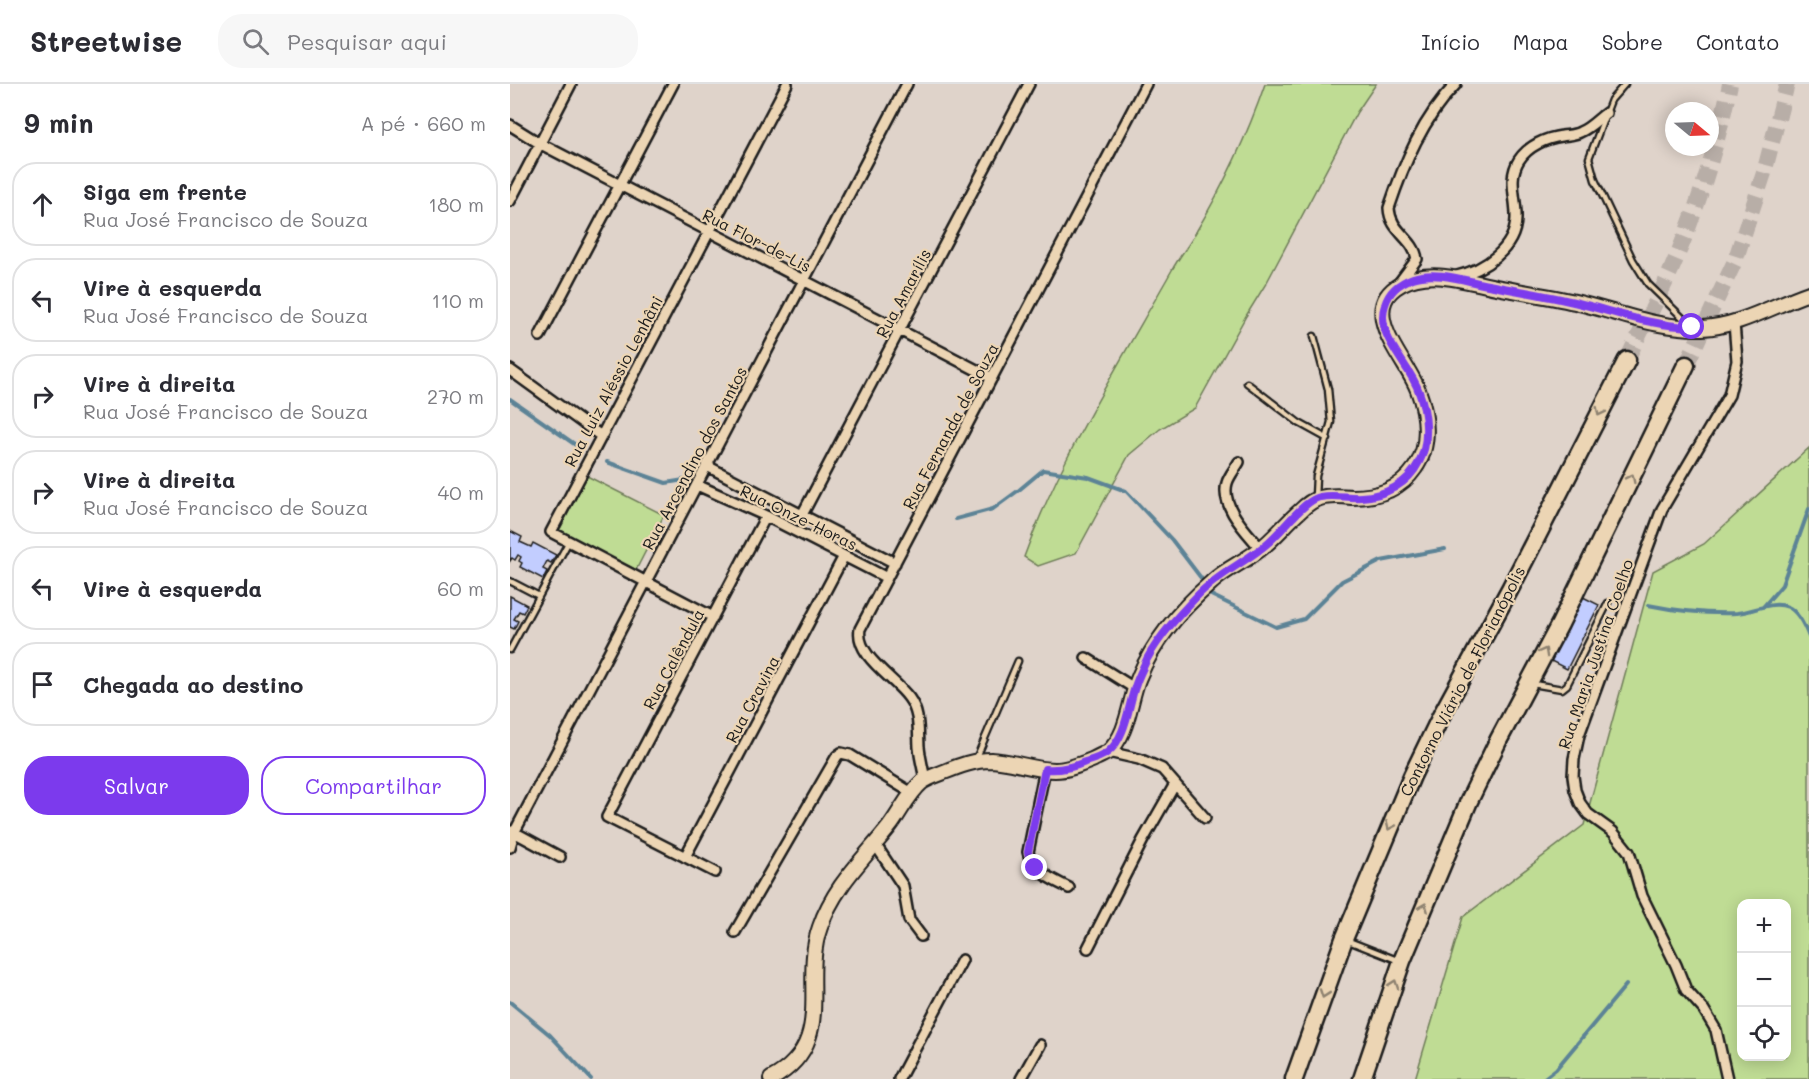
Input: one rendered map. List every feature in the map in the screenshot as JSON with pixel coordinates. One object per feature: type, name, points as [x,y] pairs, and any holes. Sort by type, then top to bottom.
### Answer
[{"type":"highway","name":"Contorno Viário de Florianópolis","points":[[1294,1079],[1344,939],[1385,838],[1441,716],[1511,587],[1627,360]]},
{"type":"highway","points":[[1362,1079],[1402,962],[1469,801],[1528,682],[1569,606],[1686,365]]},
{"type":"street","points":[[510,201],[571,84]]},
{"type":"street","points":[[540,336],[674,84]]},
{"type":"street","name":"Rua Luiz Aléssio Lenhâni","points":[[713,617],[551,531],[787,84]]},
{"type":"street","name":"Rua Arcendino dos Santos","points":[[510,847],[512,831],[646,582],[907,84]]},
{"type":"street","name":"Rua Amarílis","points":[[802,515],[1029,84]]},
{"type":"street","name":"Rua Fernanda de Souza","points":[[925,779],[919,748],[918,720],[914,706],[899,686],[868,656],[858,637],[860,629],[1146,84]]},
{"type":"street","points":[[773,1079],[792,1066],[810,1033],[814,1011],[816,939],[826,910],[842,883],[925,779],[975,762],[1004,761],[1055,770],[1075,766],[1108,752],[1122,729],[1134,688],[1155,645],[1211,582],[1261,549],[1304,506],[1315,500],[1332,496],[1362,497],[1388,491],[1407,479],[1420,461],[1425,447],[1426,432],[1419,392],[1384,327],[1382,313],[1387,297],[1418,259],[1414,249],[1389,218],[1389,208],[1419,134],[1432,110],[1456,84]]},
{"type":"street","points":[[1449,278],[1472,273],[1482,268],[1509,240],[1515,229],[1513,177],[1520,158],[1544,140],[1581,132],[1606,113]]},
{"type":"street","name":"Rua Flor-de-Lis","points":[[510,125],[539,143],[992,378]]},
{"type":"street","points":[[1395,287],[1414,278],[1427,276],[1449,278],[1576,302],[1656,325],[1704,328],[1734,323],[1809,293]]},
{"type":"street","name":"Rua Maria Justina Coelho","points":[[1727,1079],[1716,1030],[1704,1010],[1686,990],[1677,965],[1642,896],[1629,852],[1613,832],[1588,814],[1580,803],[1573,776],[1579,735],[1662,509],[1729,395],[1737,361],[1734,323]]},
{"type":"street","points":[[510,370],[601,436]]},
{"type":"street","points":[[1239,462],[1227,483],[1228,502],[1239,522],[1261,549]]},
{"type":"street","name":"Rua Onze-Horas","points":[[707,466],[895,563]]},
{"type":"street","name":"Rua Onze-Horas","points":[[697,485],[766,516],[887,578]]},
{"type":"street","name":"Rua Calêndula","points":[[685,857],[607,817],[766,516]]},
{"type":"street","name":"Rua Cravina","points":[[685,857],[844,556]]},
{"type":"street","points":[[1086,658],[1134,688]]},
{"type":"street","points":[[1108,752],[1162,769],[1205,818]]},
{"type":"street","points":[[735,932],[837,756],[841,753],[850,755],[912,793]]},
{"type":"street","points":[[1045,769],[1028,852],[1035,868],[1069,888]]},
{"type":"street","points":[[1088,948],[1143,840],[1175,784]]},
{"type":"street","points":[[512,831],[560,857]]},
{"type":"street","points":[[875,844],[903,886],[909,920],[921,936]]},
{"type":"street","points":[[685,857],[715,872]]},
{"type":"street","points":[[899,1079],[962,960]]},
{"type":"street","points":[[1021,1079],[1040,1044]]},
{"type":"lane","points":[[1625,84],[1611,100],[1589,158],[1595,180],[1633,260],[1648,284],[1692,327]]},
{"type":"lane","points":[[1314,336],[1328,389],[1331,422],[1316,476],[1315,500]]},
{"type":"lane","points":[[1247,383],[1299,423],[1328,439]]},
{"type":"lane","points":[[510,650],[512,642],[569,541]]},
{"type":"lane","points":[[510,581],[539,596]]},
{"type":"lane","points":[[1528,682],[1554,689],[1562,689],[1567,685],[1608,603]]},
{"type":"lane","points":[[975,762],[1018,661]]},
{"type":"lane","points":[[1344,939],[1402,962]]},
{"type":"green space","points":[[1265,84],[1376,84],[1357,112],[1267,282],[1195,408],[1160,429],[1129,455],[1076,553],[1038,566],[1024,557],[1055,483],[1112,375],[1216,196],[1243,141]]},
{"type":"green space","points":[[1809,448],[1809,1079],[1415,1079],[1463,917],[1584,825],[1653,571],[1704,544]]},
{"type":"green space","points":[[587,476],[664,515],[636,570],[559,531]]},
{"type":"building","points":[[510,531],[522,537],[520,542],[531,547],[533,543],[556,555],[551,563],[547,561],[543,569],[547,571],[543,579],[520,567],[521,557],[518,555],[515,560],[512,558],[510,561]]},
{"type":"building","points":[[510,596],[527,605],[523,613],[519,611],[514,619],[518,621],[514,629],[510,627]]},
{"type":"building","points":[[1581,596],[1599,605],[1567,669],[1549,660]]},
{"type":"waterway","points":[[510,399],[580,448]]},
{"type":"waterway","points":[[607,462],[666,483],[684,480]]},
{"type":"waterway","points":[[956,519],[993,509],[1043,470],[1088,477],[1126,491],[1172,540],[1201,578]]},
{"type":"waterway","points":[[1763,607],[1782,585],[1809,509]]},
{"type":"waterway","points":[[1211,595],[1276,627],[1304,619],[1342,581],[1381,561],[1445,549]]},
{"type":"waterway","points":[[1648,605],[1692,612],[1726,613],[1782,605],[1795,612],[1809,637]]},
{"type":"waterway","points":[[1543,1079],[1556,1069],[1626,985]]},
{"type":"waterway","points":[[510,1002],[550,1035],[591,1079]]},
{"type":"tunnel","points":[[1627,360],[1671,269],[1701,193],[1730,84]]},
{"type":"tunnel","points":[[1686,365],[1735,261],[1764,173],[1787,84]]},
{"type":"route","points":[[1035,868],[1028,852],[1045,769],[1055,770],[1075,766],[1108,752],[1119,737],[1126,721],[1134,688],[1155,645],[1184,610],[1211,582],[1261,549],[1304,506],[1321,497],[1378,495],[1407,479],[1420,461],[1425,447],[1426,432],[1419,392],[1384,327],[1382,313],[1387,297],[1395,287],[1414,278],[1427,276],[1449,278],[1576,302],[1656,325],[1692,327]]}]
